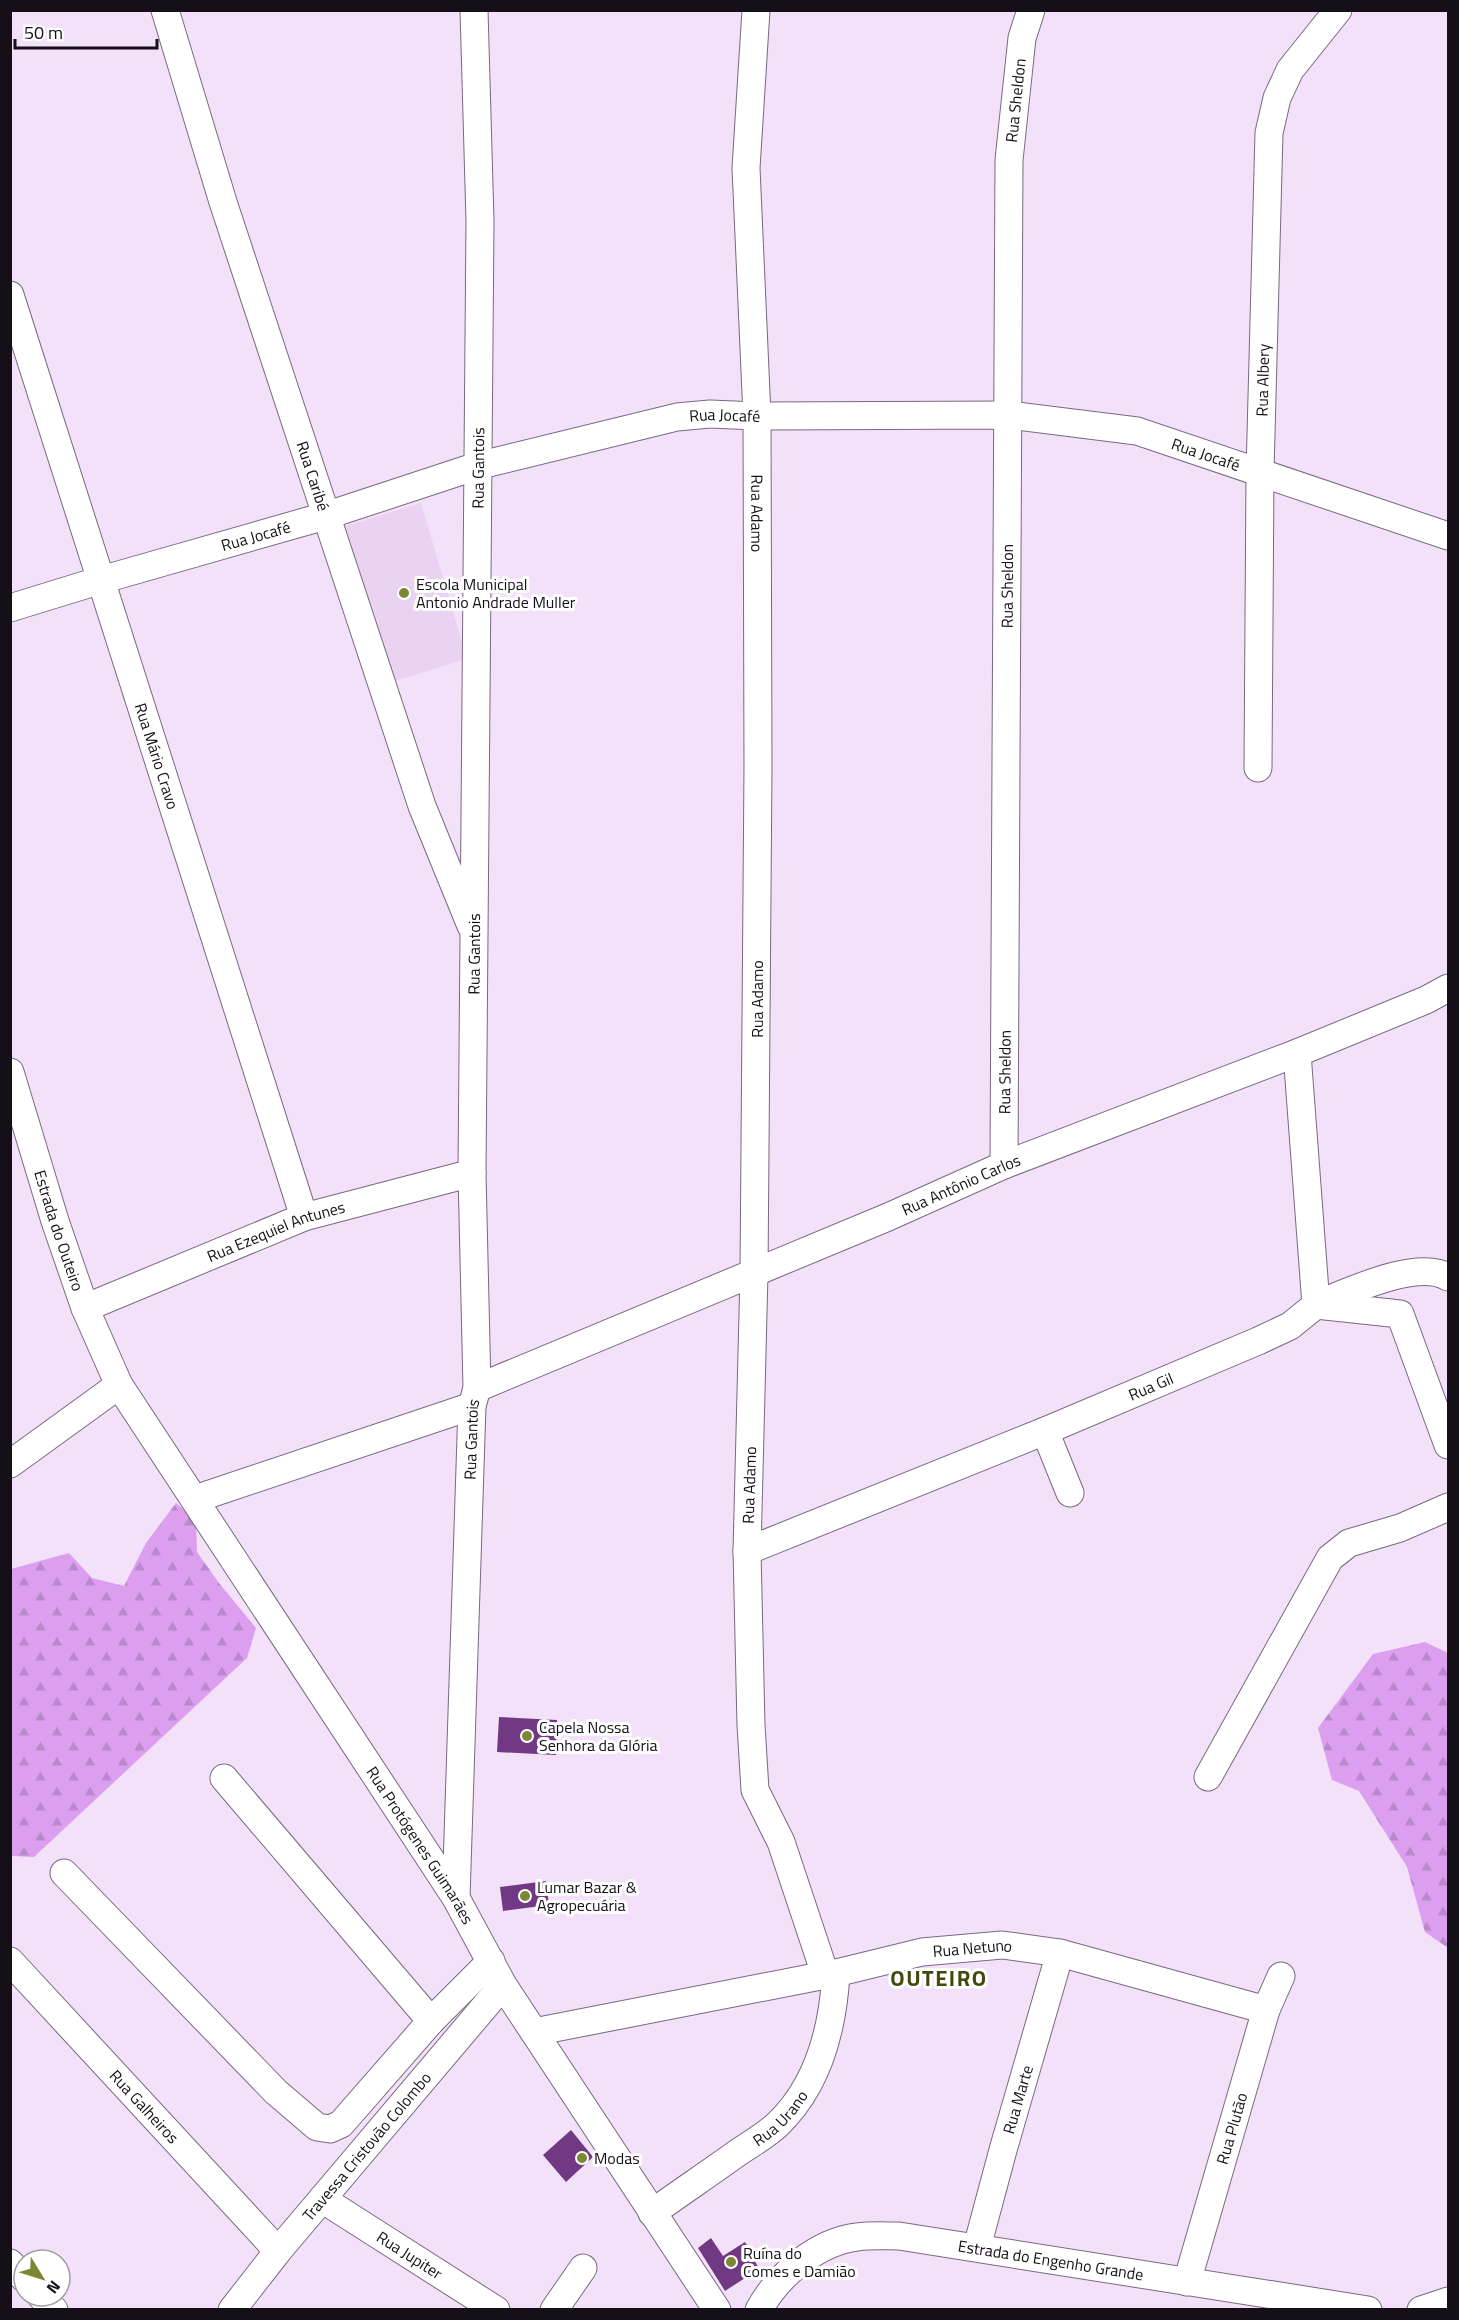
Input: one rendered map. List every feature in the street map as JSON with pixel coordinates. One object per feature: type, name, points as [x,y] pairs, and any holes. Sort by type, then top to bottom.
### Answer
[{"type":"street","name":"Rua Caribé","points":[[165,10],[223,202],[422,806],[475,935]]},
{"type":"street","name":"Rua Gantois","points":[[456,1898],[475,1397],[472,1173],[480,221],[474,10]]},
{"type":"street","name":"Rua Adamo","points":[[756,10],[746,168],[757,416],[758,778],[754,1274],[747,1551],[751,1725],[755,1791],[781,1842],[830,1974]]},
{"type":"street","name":"Rua Sheldon","points":[[1004,1165],[1006,556],[1010,415],[1009,160],[1022,38],[1031,10]]},
{"type":"street","name":"Rua Albery","points":[[1258,768],[1260,472],[1269,133],[1277,98],[1290,70],[1338,10]]},
{"type":"street","name":"Rua Mário Cravo","points":[[10,295],[304,1217]]},
{"type":"street","name":"Rua Jocafé","points":[[10,608],[325,516],[477,466],[677,417],[710,414],[757,416],[1010,415],[1137,431],[1449,536]]},
{"type":"street","name":"Rua Antônio Carlos","points":[[195,1500],[475,1397],[1004,1165],[1296,1053],[1426,1000],[1449,988]]},
{"type":"street","points":[[1296,1053],[1316,1305],[1400,1314],[1449,1445]]},
{"type":"street","name":"Estrada do Outeiro","points":[[10,1072],[16,1113],[85,1308],[119,1385]]},
{"type":"street","name":"Rua Ezequiel Antunes","points":[[85,1308],[304,1217],[472,1173]]},
{"type":"street","name":"Rua Gil","points":[[747,1551],[1045,1431],[1258,1341],[1290,1326],[1316,1305],[1383,1278],[1411,1273],[1442,1273],[1449,1277]]},
{"type":"street","points":[[10,1464],[119,1385]]},
{"type":"street","name":"Rua Protógenes Guimarães","points":[[119,1385],[456,1898],[503,1985],[717,2310]]},
{"type":"street","points":[[1045,1431],[1070,1493]]},
{"type":"street","points":[[1208,1777],[1330,1558],[1349,1542],[1400,1528],[1449,1507]]},
{"type":"street","points":[[224,1778],[431,2020]]},
{"type":"street","points":[[64,1873],[276,2092],[317,2127],[330,2129],[341,2124],[431,2020],[491,1961]]},
{"type":"street","name":"Rua Netuno","points":[[534,2032],[830,1974],[922,1952],[1002,1945],[1060,1953],[1266,2010]]},
{"type":"street","name":"Rua Marte","points":[[977,2247],[1060,1953]]},
{"type":"street","name":"Rua Galheiros","points":[[10,1961],[278,2251]]},
{"type":"street","name":"Rua Urano","points":[[652,2213],[777,2125],[801,2096],[817,2066],[829,2030],[834,2006],[830,1974]]},
{"type":"street","name":"Rua Plutão","points":[[1187,2282],[1266,2010],[1281,1976]]},
{"type":"street","name":"Travessa Cristovão Colombo","points":[[232,2310],[278,2251],[503,1985]]},
{"type":"street","name":"Rua Jupiter","points":[[322,2199],[496,2310]]},
{"type":"street","name":"Estrada do Engenho Grande","points":[[759,2310],[781,2280],[806,2258],[826,2246],[856,2237],[899,2236],[1368,2310]]},
{"type":"street","points":[[554,2310],[583,2268]]},
{"type":"street","points":[[1421,2310],[1449,2301]]},
{"type":"shaded area","name":"Escola Municipal Antonio Andrade Muller","points":[[421,503],[467,659],[388,683],[342,527]]},
{"type":"green space","points":[[176,1503],[196,1520],[197,1552],[256,1628],[247,1658],[34,1857],[11,1856],[11,1569],[69,1553],[92,1578],[124,1586],[146,1543]]},
{"type":"green space","points":[[1425,1642],[1448,1653],[1448,1948],[1425,1932],[1407,1867],[1359,1791],[1332,1780],[1318,1728],[1373,1654]]},
{"type":"building","name":"Capela Nossa Senhora da Glória","points":[[499,1717],[557,1720],[556,1755],[497,1752]]},
{"type":"building","name":"Lumar Bazar & Agropecuária","points":[[546,1881],[549,1905],[503,1911],[500,1887]]},
{"type":"building","points":[[571,2130],[593,2157],[566,2182],[543,2155]]},
{"type":"building","name":"Ruína do Comes e Damião","points":[[711,2238],[723,2256],[745,2242],[759,2269],[725,2291],[698,2248]]},
{"type":"place","name":"Escola Municipal Antonio Andrade Muller","points":[[404,593]]},
{"type":"place","name":"Capela Nossa Senhora da Glória","points":[[527,1736]]},
{"type":"place","name":"Lumar Bazar & Agropecuária","points":[[525,1896]]},
{"type":"place","name":"Modas","points":[[582,2158]]},
{"type":"place","name":"Ruína do Comes e Damião","points":[[731,2262]]},
{"type":"district","name":"OUTEIRO","points":[[939,1978]]}]
